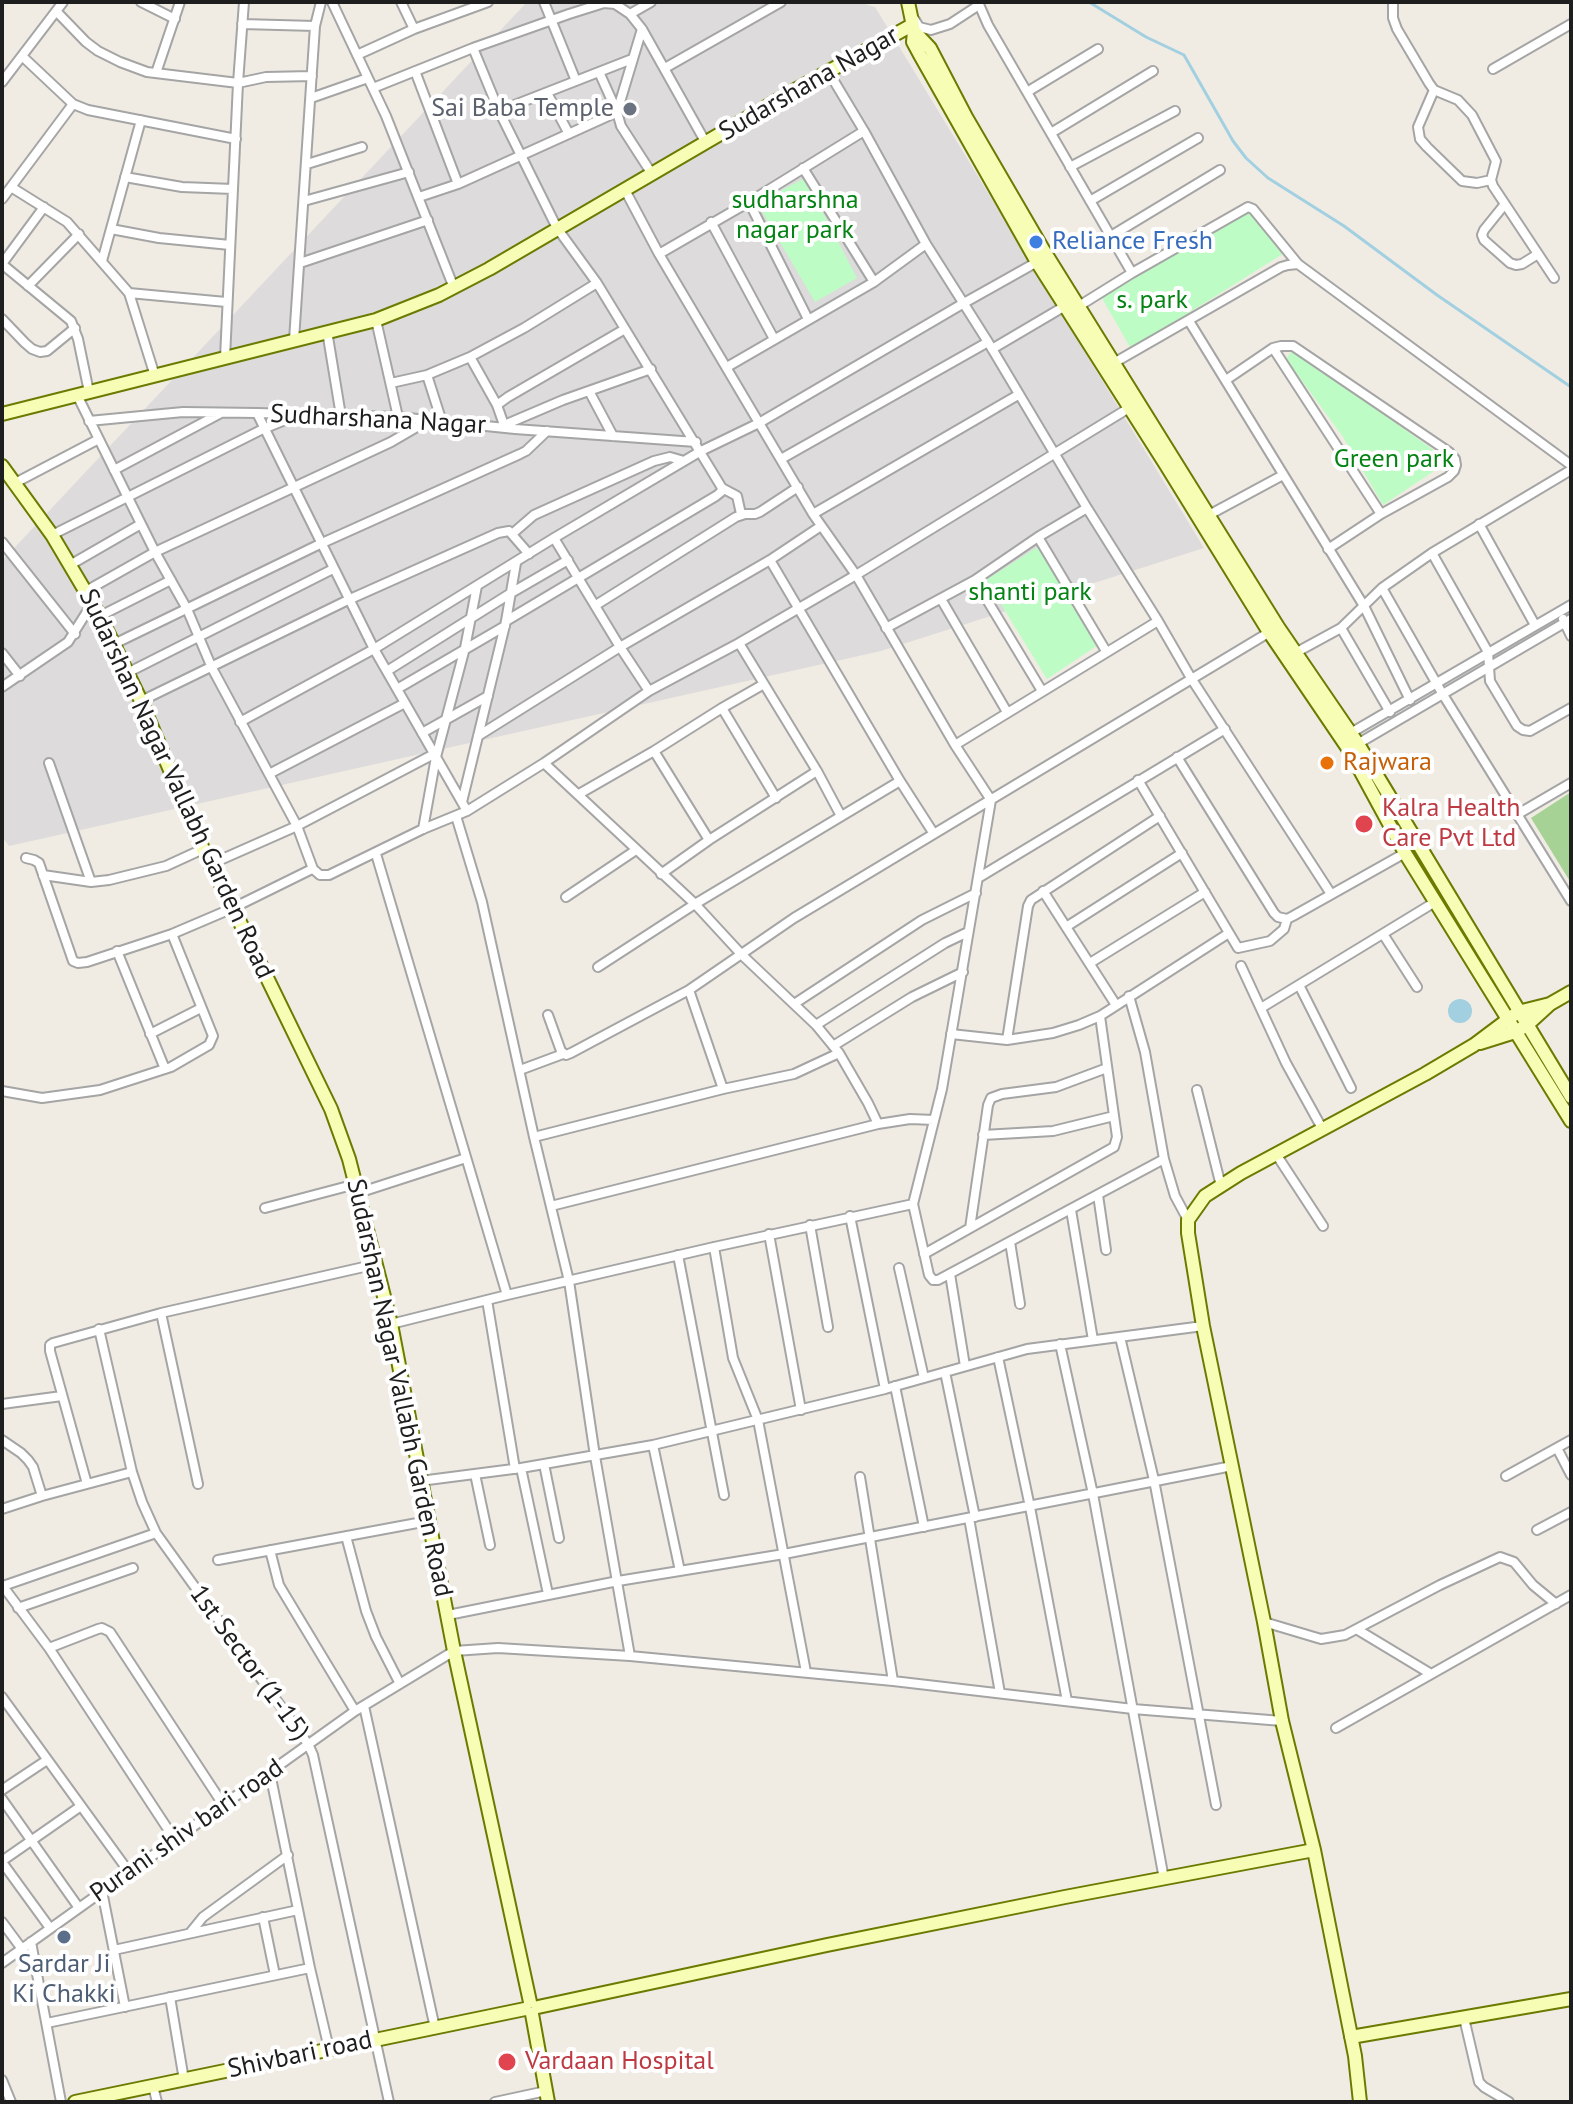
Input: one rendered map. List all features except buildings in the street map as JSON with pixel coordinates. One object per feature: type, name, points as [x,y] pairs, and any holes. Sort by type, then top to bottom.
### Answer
[{"type":"street","points":[[2,82],[63,2]]},
{"type":"street","points":[[143,2],[175,19]]},
{"type":"street","points":[[156,73],[180,2]]},
{"type":"street","points":[[225,358],[244,2]]},
{"type":"street","points":[[294,340],[315,26],[321,2]]},
{"type":"street","points":[[332,2],[409,172],[454,288]]},
{"type":"street","points":[[401,2],[414,29]]},
{"type":"street","points":[[357,55],[474,4],[488,2]]},
{"type":"street","points":[[544,2],[576,81]]},
{"type":"street","points":[[630,14],[651,2]]},
{"type":"street","points":[[665,68],[781,2]]},
{"type":"street","points":[[1393,2],[1397,29],[1434,90],[1458,100],[1472,115],[1496,161],[1491,180],[1554,278]]},
{"type":"street","points":[[373,88],[550,20],[604,3],[615,3]]},
{"type":"street","name":"Sudarshana Nagar","points":[[615,3],[630,14],[642,29],[706,143]]},
{"type":"street","points":[[911,18],[919,27],[931,30],[950,24],[978,4],[1132,273]]},
{"type":"street","points":[[56,11],[98,51],[120,62],[156,73],[238,83],[266,77],[312,76]]},
{"type":"street","points":[[911,18],[913,42],[920,55],[1037,262],[1072,306]]},
{"type":"street","points":[[911,18],[1072,306],[1273,630],[1350,741],[1405,853],[1571,1121]]},
{"type":"street","name":"Sudarshana Nagar","points":[[557,228],[828,71],[911,18]]},
{"type":"street","points":[[242,24],[315,26]]},
{"type":"street","points":[[1493,69],[1571,24]]},
{"type":"street","points":[[419,197],[458,184],[617,112],[642,29]]},
{"type":"street","points":[[473,48],[499,111],[557,228],[597,283],[722,488],[737,496],[741,514]]},
{"type":"street","points":[[1027,92],[1098,49]]},
{"type":"street","points":[[22,56],[73,104],[88,110],[236,139]]},
{"type":"street","points":[[499,111],[632,59]]},
{"type":"street","points":[[415,71],[458,184]]},
{"type":"street","points":[[828,71],[926,244],[1087,508],[1191,678],[1331,894]]},
{"type":"street","points":[[1051,133],[1153,71]]},
{"type":"street","points":[[599,72],[621,126],[652,174]]},
{"type":"street","points":[[311,98],[368,78]]},
{"type":"street","points":[[1434,90],[1418,127],[1420,139],[1462,181],[1477,183],[1491,180]]},
{"type":"street","points":[[547,93],[569,134]]},
{"type":"street","points":[[2,199],[73,104]]},
{"type":"street","points":[[1070,167],[1175,111]]},
{"type":"street","points":[[102,261],[141,120]]},
{"type":"street","points":[[659,254],[864,131]]},
{"type":"street","points":[[1090,201],[1198,138]]},
{"type":"street","points":[[307,164],[362,147]]},
{"type":"street","points":[[803,168],[874,282]]},
{"type":"street","points":[[1111,236],[1220,170]]},
{"type":"street","points":[[304,201],[409,172]]},
{"type":"street","points":[[125,177],[182,187],[233,189]]},
{"type":"street","points":[[11,187],[67,222],[129,293],[155,376]]},
{"type":"street","points":[[625,190],[659,254],[813,514],[856,575],[955,745],[991,800],[942,1089],[913,1204],[930,1278],[938,1280],[950,1274],[1164,1159]]},
{"type":"street","points":[[749,202],[808,319]]},
{"type":"street","points":[[1505,204],[1484,230],[1484,240],[1516,265],[1538,254]]},
{"type":"street","points":[[44,207],[2,264],[71,321],[75,328],[89,421],[187,609],[212,668],[297,826],[313,869],[320,875],[329,875],[456,816],[464,807],[544,763],[649,691],[856,575],[1129,408]]},
{"type":"street","points":[[781,459],[990,346],[1072,306],[1248,207],[1253,209],[1298,264],[1571,468],[1432,553],[1382,588],[1341,628],[1297,652]]},
{"type":"street","points":[[300,263],[428,220]]},
{"type":"street","points":[[711,222],[774,339]]},
{"type":"street","points":[[2,414],[376,320],[454,288],[557,228]]},
{"type":"street","points":[[111,229],[159,238],[230,245]]},
{"type":"street","points":[[28,286],[79,234]]},
{"type":"street","points":[[727,367],[874,282],[926,244]]},
{"type":"street","points":[[240,722],[374,649],[701,451],[759,423],[1037,262]]},
{"type":"street","points":[[1109,366],[1281,267],[1298,264]]},
{"type":"street","points":[[391,383],[427,375],[470,357],[597,283]]},
{"type":"street","points":[[129,293],[226,302]]},
{"type":"street","points":[[2,319],[25,343],[40,352],[47,351],[75,328]]},
{"type":"street","points":[[376,320],[398,417]]},
{"type":"street","points":[[1189,321],[1364,606],[1410,700]]},
{"type":"street","points":[[470,357],[497,405],[625,329]]},
{"type":"street","points":[[327,331],[341,416]]},
{"type":"street","points":[[1226,380],[1273,348],[1293,346],[1455,459],[1454,471],[1448,477],[1381,514],[1328,549]]},
{"type":"street","points":[[1273,348],[1381,514]]},
{"type":"street","points":[[1109,366],[1129,408],[1204,518]]},
{"type":"street","name":"Sudharshana Nagar","points":[[502,426],[651,369]]},
{"type":"street","points":[[427,375],[442,422]]},
{"type":"street","points":[[589,391],[613,436]]},
{"type":"street","points":[[813,514],[1018,395]]},
{"type":"street","name":"Sudharshana Nagar","points":[[497,405],[502,426]]},
{"type":"street","name":"Sudharshana Nagar","points":[[89,421],[183,412],[398,417],[696,442]]},
{"type":"street","points":[[114,470],[222,412]]},
{"type":"street","points":[[257,413],[348,600],[464,807]]},
{"type":"street","points":[[52,535],[263,429],[298,415]]},
{"type":"street","points":[[2,687],[59,650],[75,634],[90,596],[155,552],[391,442],[428,421]]},
{"type":"street","points":[[114,644],[320,544],[520,454],[547,431]]},
{"type":"street","points":[[15,483],[99,439]]},
{"type":"street","points":[[512,534],[534,515],[654,461],[670,457],[684,461]]},
{"type":"street","name":"Sudarshan Nagar Vallabh Garden Road","points":[[2,466],[52,535],[90,596],[129,672],[203,849],[331,1109],[349,1159],[391,1324],[454,1651],[531,2008],[547,2097]]},
{"type":"street","points":[[1204,518],[1283,475]]},
{"type":"street","points":[[596,605],[741,514],[760,512],[798,487]]},
{"type":"street","points":[[397,689],[716,496],[722,488]]},
{"type":"street","points":[[886,628],[975,580],[1087,508]]},
{"type":"street","points":[[70,565],[141,524]]},
{"type":"street","points":[[1479,524],[1535,625]]},
{"type":"street","points":[[478,736],[821,526]]},
{"type":"street","points":[[141,701],[348,600],[498,533],[509,531],[529,554]]},
{"type":"street","points":[[1038,537],[1106,651]]},
{"type":"street","points":[[554,538],[649,691]]},
{"type":"street","points":[[2,542],[75,634]]},
{"type":"street","points":[[1432,553],[1488,652],[1490,681],[1517,726],[1530,731],[1571,708]]},
{"type":"street","points":[[387,671],[568,560]]},
{"type":"street","points":[[770,560],[934,834]]},
{"type":"street","points":[[464,807],[506,624],[516,563]]},
{"type":"street","points":[[129,672],[333,569]]},
{"type":"street","points":[[100,616],[171,580]]},
{"type":"street","points":[[975,580],[1042,691]]},
{"type":"street","points":[[423,829],[435,756],[465,648],[477,586]]},
{"type":"street","points":[[1382,588],[1442,693],[1571,901]]},
{"type":"street","points":[[941,599],[1007,712]]},
{"type":"street","points":[[1350,741],[1390,712],[1571,605]]},
{"type":"street","points":[[1559,611],[1568,621],[1571,636]]},
{"type":"street","points":[[955,745],[1158,621]]},
{"type":"street","points":[[1350,741],[1568,621]]},
{"type":"street","points":[[1341,628],[1390,712]]},
{"type":"street","points":[[1273,630],[1297,652],[1571,1097]]},
{"type":"street","points":[[520,1070],[571,1053],[689,990],[794,918],[1273,630]]},
{"type":"street","points":[[739,643],[841,816]]},
{"type":"street","points":[[2,653],[20,676]]},
{"type":"street","points":[[579,794],[764,684]]},
{"type":"street","points":[[422,733],[488,696]]},
{"type":"street","points":[[269,774],[405,703]]},
{"type":"street","points":[[722,708],[776,798]]},
{"type":"street","points":[[978,878],[1225,729]]},
{"type":"street","points":[[654,751],[709,840]]},
{"type":"street","points":[[211,864],[297,826],[435,756]]},
{"type":"street","points":[[1177,757],[1278,917],[1287,919],[1405,853]]},
{"type":"street","points":[[49,763],[91,882]]},
{"type":"street","points":[[544,763],[695,904],[742,955],[816,1025],[836,1050],[878,1124]]},
{"type":"street","points":[[661,874],[817,771]]},
{"type":"street","points":[[1138,780],[1238,948],[1270,941],[1284,929],[1287,919]]},
{"type":"street","points":[[598,967],[695,904],[900,781]]},
{"type":"street","points":[[1518,814],[1571,783]]},
{"type":"street","points":[[456,816],[482,902],[569,1281],[595,1456],[630,1656]]},
{"type":"street","points":[[1007,1040],[1031,900],[1160,816]]},
{"type":"street","points":[[43,875],[91,882],[109,880],[166,866],[203,849]]},
{"type":"street","points":[[566,897],[636,850]]},
{"type":"street","points":[[1066,927],[1182,853]]},
{"type":"street","points":[[376,854],[507,1295]]},
{"type":"street","points":[[26,858],[37,861],[73,961],[78,963],[172,934],[313,869]]},
{"type":"street","points":[[1043,891],[1116,1005]]},
{"type":"street","points":[[1090,963],[1205,892]]},
{"type":"street","points":[[794,1004],[922,920],[976,893]]},
{"type":"street","points":[[1261,1008],[1435,902]]},
{"type":"street","points":[[816,1025],[945,943],[968,932]]},
{"type":"street","points":[[951,1034],[1007,1040],[1053,1033],[1100,1016],[1229,933]]},
{"type":"street","points":[[2,1091],[53,1098],[113,1087],[165,1069],[209,1045],[213,1036],[172,934]]},
{"type":"street","points":[[1383,934],[1417,987]]},
{"type":"street","points":[[117,951],[165,1069]]},
{"type":"street","points":[[1241,966],[1286,1063],[1323,1130]]},
{"type":"street","points":[[534,1137],[805,1070],[912,997],[963,972]]},
{"type":"street","points":[[1299,985],[1351,1088]]},
{"type":"street","points":[[689,990],[723,1089]]},
{"type":"street","points":[[1474,1045],[1515,1032],[1550,1004],[1571,992]]},
{"type":"street","points":[[1129,996],[1145,1052],[1164,1159],[1175,1196],[1188,1220],[1203,1326],[1282,1721],[1314,1850],[1351,2037],[1360,2102]]},
{"type":"street","points":[[1188,1220],[1205,1196],[1221,1186],[1425,1074],[1474,1045],[1518,1012],[1550,1004]]},
{"type":"street","points":[[150,1034],[201,1008]]},
{"type":"street","points":[[548,1015],[563,1054]]},
{"type":"street","points":[[924,1254],[1114,1147],[1117,1137],[1100,1016]]},
{"type":"street","points":[[970,1228],[991,1098],[1056,1087],[1107,1068]]},
{"type":"street","points":[[1197,1090],[1221,1186]]},
{"type":"street","points":[[983,1135],[1053,1131],[1114,1116]]},
{"type":"street","points":[[551,1206],[878,1124],[910,1119],[934,1120]]},
{"type":"street","points":[[1276,1154],[1323,1226]]},
{"type":"street","points":[[265,1208],[357,1189],[466,1158]]},
{"type":"street","points":[[1098,1195],[1106,1250]]},
{"type":"street","points":[[391,1324],[769,1234],[913,1204]]},
{"type":"street","points":[[1071,1210],[1093,1340]]},
{"type":"street","points":[[850,1216],[885,1389]]},
{"type":"street","points":[[810,1225],[828,1327]]},
{"type":"street","points":[[769,1234],[801,1410]]},
{"type":"street","points":[[1010,1242],[1020,1304]]},
{"type":"street","points":[[714,1247],[733,1358],[758,1420],[806,1672]]},
{"type":"street","points":[[678,1255],[724,1495]]},
{"type":"street","points":[[87,1484],[50,1345],[161,1313],[377,1264]]},
{"type":"street","points":[[899,1268],[924,1378]]},
{"type":"street","points":[[950,1274],[965,1366]]},
{"type":"street","points":[[487,1300],[518,1468],[548,1594]]},
{"type":"street","points":[[161,1313],[198,1484]]},
{"type":"street","points":[[420,1481],[653,1445],[885,1389],[1027,1349],[1203,1326]]},
{"type":"street","name":"1st Sector (1-15)","points":[[99,1329],[132,1472],[156,1533],[308,1744],[317,1767],[389,2102]]},
{"type":"street","points":[[1120,1337],[1154,1480],[1216,1805]]},
{"type":"street","points":[[1060,1344],[1093,1494],[1164,1879]]},
{"type":"street","points":[[998,1357],[1067,1701]]},
{"type":"street","points":[[945,1372],[1000,1693]]},
{"type":"street","points":[[895,1386],[924,1527]]},
{"type":"street","points":[[2,1404],[62,1396]]},
{"type":"street","points":[[2,1440],[21,1453],[33,1467],[42,1496]]},
{"type":"street","points":[[1506,1476],[1571,1440]]},
{"type":"street","points":[[653,1445],[680,1571]]},
{"type":"street","points":[[1557,1448],[1571,1475]]},
{"type":"street","points":[[544,1464],[559,1538]]},
{"type":"street","points":[[448,1615],[618,1581],[784,1554],[1232,1466]]},
{"type":"street","points":[[2,1509],[132,1472]]},
{"type":"street","points":[[475,1474],[490,1545]]},
{"type":"street","points":[[860,1477],[893,1681]]},
{"type":"street","points":[[1537,1530],[1571,1512]]},
{"type":"street","points":[[218,1560],[428,1521]]},
{"type":"street","points":[[156,1533],[2,1586],[49,1648],[175,1840]]},
{"type":"street","points":[[346,1536],[366,1611],[400,1684]]},
{"type":"street","points":[[270,1550],[279,1585],[355,1711]]},
{"type":"street","points":[[1264,1622],[1321,1639],[1334,1638],[1358,1630],[1440,1585],[1500,1557],[1514,1562],[1533,1585],[1556,1604]]},
{"type":"street","points":[[18,1608],[133,1568]]},
{"type":"street","points":[[1336,1728],[1571,1595]]},
{"type":"street","points":[[49,1648],[98,1629],[110,1632],[224,1806]]},
{"type":"street","points":[[1358,1630],[1431,1674]]},
{"type":"street","points":[[454,1651],[498,1648],[630,1656],[893,1681],[1133,1709],[1282,1721]]},
{"type":"street","name":"Purani shiv bari road","points":[[2,1963],[355,1711],[454,1651]]},
{"type":"street","points":[[2,1697],[129,1872]]},
{"type":"street","points":[[364,1706],[435,2028]]},
{"type":"street","points":[[2,1790],[47,1760]]},
{"type":"street","points":[[270,1773],[329,2049]]},
{"type":"street","points":[[2,1799],[79,1908]]},
{"type":"street","points":[[50,1928],[2,1861],[81,1806]]},
{"type":"street","name":"Shivbari road","points":[[75,2102],[827,1945],[1314,1850]]},
{"type":"street","points":[[190,1933],[203,1917],[288,1855]]},
{"type":"street","points":[[102,1891],[125,2007]]},
{"type":"street","points":[[114,1950],[298,1910]]},
{"type":"street","points":[[263,1917],[275,1975]]},
{"type":"street","points":[[2,1922],[22,1949]]},
{"type":"street","points":[[31,1942],[61,2102]]},
{"type":"street","points":[[47,2023],[310,1968]]},
{"type":"street","points":[[170,1997],[184,2080]]},
{"type":"street","points":[[1351,2037],[1571,1999]]},
{"type":"street","points":[[1464,2018],[1479,2082],[1509,2102]]},
{"type":"street","points":[[2,2080],[11,2102]]},
{"type":"street","points":[[153,2086],[157,2102]]},
{"type":"street","points":[[495,2102],[547,2097]]},
{"type":"shaded area","points":[[527,2],[858,2],[875,7],[1204,548],[881,651],[9,846],[2,837],[2,561]]},
{"type":"green space","name":"sudharshna nagar park","points":[[805,178],[857,278],[815,302],[757,203]]},
{"type":"green space","name":"s. park","points":[[1255,205],[1286,252],[1131,349],[1102,298]]},
{"type":"green space","name":"Green park","points":[[1291,352],[1301,355],[1449,461],[1383,505],[1343,437],[1286,359]]},
{"type":"green space","name":"shanti park","points":[[1039,546],[1098,645],[1047,679],[986,580]]},
{"type":"green space","points":[[1571,792],[1571,883],[1531,818]]},
{"type":"water","points":[[1460,999],[1471,1006],[1472,1011],[1465,1022],[1460,1023],[1449,1016],[1448,1011],[1455,1000]]},
{"type":"waterway","points":[[1089,2],[1146,37],[1184,55],[1233,141],[1268,178],[1344,226],[1437,295],[1571,387]]},
{"type":"place","name":"Sai Baba Temple","points":[[630,109]]},
{"type":"place","name":"Reliance Fresh","points":[[1036,242]]},
{"type":"place","name":"Rajwara","points":[[1327,763]]},
{"type":"place","name":"Kalra Health Care Pvt Ltd","points":[[1364,824]]},
{"type":"place","name":"Sardar Ji Ki Chakki","points":[[64,1937]]},
{"type":"place","name":"Vardaan Hospital","points":[[507,2062]]}]
